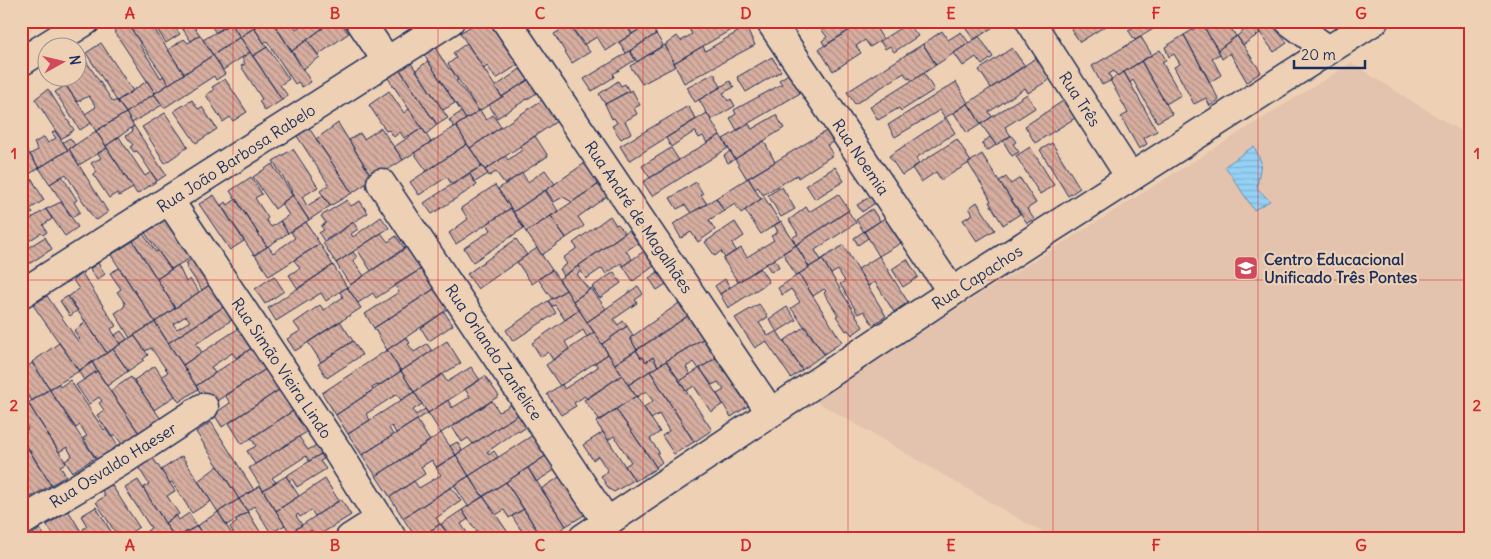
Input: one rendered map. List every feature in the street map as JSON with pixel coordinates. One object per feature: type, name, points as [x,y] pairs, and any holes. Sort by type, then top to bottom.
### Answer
[{"type":"street","points":[[21,62],[86,21]]},
{"type":"street","points":[[360,21],[387,61]]},
{"type":"street","name":"Rua João Barbosa Rabelo","points":[[21,294],[450,21]]},
{"type":"street","name":"Rua André de Magalhães","points":[[506,21],[771,413]]},
{"type":"street","name":"Rua Noemia","points":[[770,21],[952,292]]},
{"type":"street","name":"Rua Três","points":[[1030,21],[1130,177]]},
{"type":"street","points":[[1290,21],[1328,50]]},
{"type":"street","name":"Rua Capachos","points":[[583,538],[952,292],[1374,21]]},
{"type":"street","name":"Rua Orlando Zanfelice","points":[[381,183],[607,522]]},
{"type":"street","name":"Rua Simão Vieira Lindo","points":[[169,200],[334,446],[386,528]]},
{"type":"street","name":"Rua Osvaldo Haeser","points":[[21,522],[122,461],[204,407]]},
{"type":"street","points":[[350,538],[386,528]]},
{"type":"shaded area","name":"Centro Educacional Unificado Três Pontes","points":[[1351,63],[1470,137],[1470,538],[1052,538],[812,399]]},
{"type":"water","points":[[1254,146],[1261,162],[1257,188],[1270,201],[1254,210],[1225,166]]},
{"type":"building","points":[[129,21],[149,21],[184,74],[169,84],[127,23]]},
{"type":"building","points":[[152,21],[188,21],[176,29],[180,34],[166,43]]},
{"type":"building","points":[[208,21],[228,21],[230,24],[216,33]]},
{"type":"building","points":[[234,21],[250,21],[254,28],[240,37],[231,23]]},
{"type":"building","points":[[250,21],[264,21],[254,28]]},
{"type":"building","points":[[264,21],[272,21],[311,82],[302,87],[298,82],[295,84],[267,41],[264,43],[254,28]]},
{"type":"building","points":[[272,21],[298,21],[293,25],[296,29],[307,21],[332,21],[292,51]]},
{"type":"building","points":[[332,21],[353,21],[344,27],[349,33],[318,55],[307,40]]},
{"type":"building","points":[[479,21],[492,21],[521,63],[496,79],[487,66],[484,69],[460,33]]},
{"type":"building","points":[[567,21],[623,21],[632,34],[606,51],[597,37],[583,45]]},
{"type":"building","points":[[623,21],[648,21],[650,23],[632,34]]},
{"type":"building","points":[[701,21],[746,21],[674,63],[665,45],[677,36],[681,41],[692,34],[689,29]]},
{"type":"building","points":[[800,21],[818,21],[818,22],[806,29]]},
{"type":"building","points":[[834,21],[864,21],[825,46],[822,41],[827,37],[821,29]]},
{"type":"building","points":[[864,21],[872,21],[883,39],[870,47],[865,40],[856,46],[861,53],[833,71],[819,49]]},
{"type":"building","points":[[978,21],[1002,21],[974,40],[966,29]]},
{"type":"building","points":[[1084,21],[1113,21],[1080,42],[1071,29]]},
{"type":"building","points":[[1130,21],[1151,21],[1155,28],[1135,40],[1128,30],[1134,27]]},
{"type":"building","points":[[1206,21],[1226,21],[1236,36],[1218,50],[1202,24]]},
{"type":"building","points":[[1256,21],[1275,21],[1279,24],[1275,27],[1287,43],[1274,52],[1253,23]]},
{"type":"building","points":[[191,22],[200,35],[191,41],[182,28]]},
{"type":"building","points":[[127,23],[161,78],[163,76],[169,84],[155,93],[114,31]]},
{"type":"building","points":[[231,23],[240,37],[213,55],[203,40]]},
{"type":"building","points":[[650,23],[656,34],[626,53],[619,42]]},
{"type":"building","points":[[908,23],[918,36],[894,52],[890,46],[885,49],[880,41]]},
{"type":"building","points":[[1253,23],[1260,33],[1243,45],[1237,36]]},
{"type":"building","points":[[1202,24],[1220,54],[1212,58],[1221,75],[1210,82],[1184,35]]},
{"type":"building","points":[[570,25],[590,52],[572,63],[554,34]]},
{"type":"building","points":[[746,27],[755,45],[684,83],[674,63],[703,46],[705,51]]},
{"type":"building","points":[[254,28],[267,47],[253,56],[240,37]]},
{"type":"building","points":[[942,31],[948,40],[961,32],[969,43],[936,65],[923,44]]},
{"type":"building","points":[[656,34],[663,45],[637,62],[630,51]]},
{"type":"building","points":[[200,35],[213,55],[184,74],[168,50],[184,39],[188,43]]},
{"type":"building","points":[[1184,35],[1219,100],[1210,106],[1206,98],[1194,104],[1174,67],[1180,64],[1174,54],[1169,57],[1165,47]]},
{"type":"building","points":[[979,36],[993,57],[982,65],[976,57],[963,66],[954,53]]},
{"type":"building","points":[[1237,36],[1261,72],[1247,82],[1230,53],[1222,59],[1218,50]]},
{"type":"building","points":[[240,37],[250,52],[223,70],[213,55]]},
{"type":"building","points":[[1141,37],[1152,55],[1117,76],[1114,71],[1109,74],[1112,80],[1102,85],[1092,66]]},
{"type":"building","points":[[307,40],[320,57],[303,69],[292,51]]},
{"type":"building","points":[[101,43],[133,91],[117,101],[88,56],[88,52]]},
{"type":"building","points":[[467,43],[502,97],[479,111],[448,64],[456,58],[453,53]]},
{"type":"building","points":[[923,44],[936,65],[912,81],[904,73],[855,104],[847,92]]},
{"type":"building","points":[[665,45],[676,66],[642,84],[630,66]]},
{"type":"building","points":[[267,47],[289,79],[280,85],[288,96],[282,100],[253,56]]},
{"type":"building","points":[[437,47],[437,51],[458,80],[456,81],[479,111],[466,119],[424,55]]},
{"type":"building","points":[[1012,48],[1025,66],[991,88],[979,70]]},
{"type":"building","points":[[1160,50],[1166,60],[1162,62],[1181,95],[1166,104],[1141,61]]},
{"type":"building","points":[[630,51],[635,60],[613,74],[614,77],[592,91],[584,79]]},
{"type":"building","points":[[250,52],[282,100],[265,111],[259,101],[262,99],[241,66],[245,64],[242,58]]},
{"type":"building","points":[[1042,54],[1055,76],[1028,93],[1025,88],[989,112],[992,117],[981,124],[968,103]]},
{"type":"building","points":[[213,55],[225,74],[216,80],[214,76],[164,108],[154,94]]},
{"type":"building","points":[[772,57],[781,71],[746,92],[737,77]]},
{"type":"building","points":[[428,61],[455,103],[443,110],[416,70]]},
{"type":"building","points":[[1141,61],[1172,114],[1157,122],[1133,80],[1130,83],[1124,72]]},
{"type":"building","points":[[411,63],[448,118],[437,125],[400,70]]},
{"type":"building","points":[[88,64],[113,102],[117,100],[126,113],[96,131],[85,114],[96,107],[89,96],[77,102],[68,88],[88,88]]},
{"type":"building","points":[[523,67],[531,78],[502,97],[495,87]]},
{"type":"building","points":[[400,70],[437,125],[426,134],[388,78]]},
{"type":"building","points":[[1124,72],[1157,131],[1144,138],[1147,144],[1139,149],[1121,117],[1128,113],[1110,80]]},
{"type":"building","points":[[714,73],[721,87],[695,102],[687,88]]},
{"type":"building","points":[[790,73],[802,92],[737,130],[730,118],[736,114],[734,110],[782,84],[779,80]]},
{"type":"building","points":[[924,73],[934,90],[901,111],[899,108],[878,120],[870,107]]},
{"type":"building","points":[[531,78],[540,91],[497,118],[489,105]]},
{"type":"building","points":[[225,79],[247,112],[233,121],[230,117],[223,122],[206,95],[214,90],[212,87]]},
{"type":"building","points":[[147,81],[155,93],[126,113],[117,101]]},
{"type":"building","points":[[618,81],[621,86],[625,84],[629,91],[605,104],[599,94]]},
{"type":"building","points":[[730,81],[734,87],[723,93],[728,101],[731,99],[735,106],[711,120],[699,100]]},
{"type":"building","points":[[956,82],[968,103],[945,118],[940,110],[895,137],[888,125]]},
{"type":"building","points":[[61,88],[68,88],[91,123],[80,130],[55,92]]},
{"type":"building","points":[[48,89],[74,130],[61,139],[35,99]]},
{"type":"building","points":[[632,90],[640,105],[634,108],[637,114],[625,121],[631,133],[621,139],[612,126],[617,123],[614,118],[612,119],[605,104]]},
{"type":"building","points":[[389,91],[404,113],[409,109],[422,128],[410,136],[404,138],[400,132],[394,137],[389,130],[386,131],[369,105]]},
{"type":"building","points":[[154,94],[162,105],[132,123],[126,113]]},
{"type":"building","points":[[1027,94],[1035,108],[1005,127],[1011,136],[996,145],[981,124]]},
{"type":"building","points":[[1069,97],[1080,115],[1035,143],[1025,126]]},
{"type":"building","points":[[545,98],[560,119],[485,170],[470,148]]},
{"type":"building","points":[[192,100],[198,109],[202,107],[217,129],[196,143],[174,111]]},
{"type":"building","points":[[968,103],[981,124],[967,133],[954,113]]},
{"type":"building","points":[[688,106],[696,119],[629,161],[620,146]]},
{"type":"building","points":[[480,110],[486,120],[493,115],[501,127],[470,148],[456,126]]},
{"type":"building","points":[[461,112],[466,119],[454,127],[449,120]]},
{"type":"building","points":[[126,113],[134,126],[106,146],[96,131]]},
{"type":"building","points":[[165,113],[188,147],[165,163],[142,127]]},
{"type":"building","points":[[707,113],[720,135],[707,143],[703,136],[699,138],[695,131],[671,147],[666,138]]},
{"type":"building","points":[[776,115],[784,128],[735,159],[723,139],[749,124],[752,129]]},
{"type":"building","points":[[946,118],[955,133],[916,158],[919,164],[902,175],[889,156]]},
{"type":"building","points":[[338,123],[373,179],[352,193],[316,139]]},
{"type":"building","points":[[134,126],[166,175],[157,181],[137,151],[134,152],[130,147],[133,145],[126,136],[133,131],[131,128]]},
{"type":"building","points":[[456,126],[467,144],[427,171],[414,153]]},
{"type":"building","points":[[309,128],[352,193],[330,206],[320,191],[329,185],[297,136]]},
{"type":"building","points":[[381,128],[403,160],[373,179],[349,140],[360,133],[364,139]]},
{"type":"building","points":[[422,128],[431,142],[403,160],[394,147]]},
{"type":"building","points":[[828,130],[835,141],[827,145],[833,155],[798,178],[797,175],[763,195],[758,187],[755,189],[748,178]]},
{"type":"building","points":[[55,131],[68,150],[39,168],[30,154],[38,150],[34,143],[44,137],[48,143],[56,138],[52,133]]},
{"type":"building","points":[[96,131],[107,148],[79,165],[69,149]]},
{"type":"building","points":[[720,135],[728,148],[652,196],[643,182]]},
{"type":"building","points":[[1011,135],[1016,142],[1013,144],[1019,152],[1012,156],[1003,141]]},
{"type":"building","points":[[535,136],[548,156],[505,184],[496,172],[489,176],[485,170],[505,156],[508,160],[522,150],[520,146]]},
{"type":"building","points":[[119,137],[145,176],[151,172],[157,181],[137,194],[106,146]]},
{"type":"building","points":[[990,137],[996,145],[987,151],[982,143]]},
{"type":"building","points":[[70,138],[75,145],[68,150],[63,142]]},
{"type":"building","points":[[957,139],[971,162],[941,180],[936,172],[921,182],[912,168]]},
{"type":"building","points":[[21,141],[28,152],[21,156]]},
{"type":"building","points":[[764,141],[775,162],[747,179],[735,159]]},
{"type":"building","points":[[1052,143],[1080,188],[1068,196],[1040,150]]},
{"type":"building","points":[[467,144],[482,166],[452,185],[447,177],[419,195],[410,182]]},
{"type":"building","points":[[1030,147],[1054,185],[1040,194],[1016,156]]},
{"type":"building","points":[[107,148],[133,188],[119,196],[117,193],[109,198],[93,174],[97,172],[91,163],[101,158],[98,153]]},
{"type":"building","points":[[671,148],[679,160],[650,178],[642,166]]},
{"type":"building","points":[[69,149],[108,212],[97,220],[94,219],[66,174],[50,184],[39,168]]},
{"type":"building","points":[[293,149],[318,187],[302,197],[307,206],[323,196],[330,206],[309,220],[290,192],[292,191],[273,161]]},
{"type":"building","points":[[730,151],[735,159],[728,163],[724,156]]},
{"type":"building","points":[[28,152],[39,168],[21,179],[21,156]]},
{"type":"building","points":[[982,154],[1020,214],[1003,225],[989,202],[991,201],[984,188],[968,163]]},
{"type":"building","points":[[588,161],[602,182],[572,202],[563,197],[554,202],[546,190]]},
{"type":"building","points":[[272,164],[293,195],[275,209],[253,177]]},
{"type":"building","points":[[482,166],[488,174],[475,182],[469,173]]},
{"type":"building","points":[[835,167],[844,181],[815,199],[806,185]]},
{"type":"building","points":[[545,170],[555,184],[513,212],[498,189],[522,173],[528,182]]},
{"type":"building","points":[[469,173],[477,185],[432,214],[424,203]]},
{"type":"building","points":[[62,176],[77,200],[74,202],[80,212],[72,217],[50,184]]},
{"type":"building","points":[[251,177],[262,194],[255,198],[268,218],[266,220],[271,227],[280,221],[288,233],[267,247],[230,191]]},
{"type":"building","points":[[1006,177],[1011,184],[1020,178],[1036,203],[1027,209],[1034,219],[1027,223],[999,181]]},
{"type":"building","points":[[748,178],[761,199],[741,213],[735,204],[724,211],[716,198]]},
{"type":"building","points":[[32,179],[44,200],[30,209],[33,213],[21,221],[21,185]]},
{"type":"building","points":[[602,182],[610,194],[578,217],[584,226],[566,238],[551,216]]},
{"type":"building","points":[[696,182],[707,204],[691,213],[685,205],[677,209],[670,198]]},
{"type":"building","points":[[495,185],[511,208],[456,244],[449,233],[468,219],[461,208]]},
{"type":"building","points":[[782,187],[795,209],[781,217],[768,195]]},
{"type":"building","points":[[545,190],[558,211],[526,232],[513,212]]},
{"type":"building","points":[[838,194],[849,210],[796,245],[792,238],[798,234],[789,220],[806,207],[809,212]]},
{"type":"building","points":[[214,195],[244,241],[230,250],[199,204]]},
{"type":"building","points":[[293,195],[309,220],[288,233],[280,221],[289,215],[281,203]]},
{"type":"building","points":[[871,196],[875,203],[862,212],[857,205]]},
{"type":"building","points":[[764,197],[780,222],[761,234],[745,210]]},
{"type":"building","points":[[716,198],[724,211],[709,220],[715,230],[698,242],[691,232],[681,238],[673,224]]},
{"type":"building","points":[[236,199],[267,247],[254,255],[221,205],[226,202],[228,205]]},
{"type":"building","points":[[347,200],[351,206],[360,201],[368,213],[324,241],[319,233],[324,230],[321,226],[326,223],[321,216]]},
{"type":"building","points":[[61,202],[78,227],[65,236],[46,209]]},
{"type":"building","points":[[977,202],[995,230],[977,241],[963,220],[973,214],[969,208]]},
{"type":"building","points":[[511,208],[524,228],[473,262],[464,248],[491,230],[487,224]]},
{"type":"building","points":[[46,209],[52,219],[43,225],[47,232],[43,235],[41,233],[21,246],[21,225]]},
{"type":"building","points":[[872,209],[880,221],[864,232],[856,220]]},
{"type":"building","points":[[848,211],[856,223],[815,250],[821,260],[809,267],[796,245]]},
{"type":"building","points":[[171,216],[196,255],[171,269],[145,233]]},
{"type":"building","points":[[551,216],[566,238],[542,255],[526,232]]},
{"type":"building","points":[[610,216],[625,233],[564,276],[560,269],[567,264],[563,258],[577,248],[573,243]]},
{"type":"building","points":[[381,217],[389,228],[336,263],[323,243],[353,222],[358,229],[351,234],[353,237]]},
{"type":"building","points":[[885,218],[901,243],[879,256],[864,231]]},
{"type":"building","points":[[781,221],[796,245],[738,282],[723,259],[741,248],[747,257],[774,240],[771,236],[777,233],[777,230],[774,225]]},
{"type":"building","points":[[306,222],[320,244],[269,276],[255,255],[268,246],[273,253],[295,238],[291,232]]},
{"type":"building","points":[[735,222],[744,236],[732,244],[736,250],[725,258],[721,251],[715,256],[705,242]]},
{"type":"building","points":[[633,227],[642,240],[626,251],[632,259],[623,266],[621,263],[606,274],[602,268],[586,279],[578,266]]},
{"type":"building","points":[[864,231],[868,238],[858,245],[854,238]]},
{"type":"building","points":[[381,233],[388,242],[396,236],[405,249],[371,271],[357,249]]},
{"type":"building","points":[[143,234],[171,269],[157,279],[133,241]]},
{"type":"building","points":[[45,237],[52,249],[21,269],[21,252]]},
{"type":"building","points":[[516,239],[527,255],[478,289],[467,274]]},
{"type":"building","points":[[133,241],[175,308],[155,322],[111,255]]},
{"type":"building","points":[[320,244],[333,265],[298,289],[289,275],[300,268],[294,260]]},
{"type":"building","points":[[796,245],[809,267],[796,276],[783,253]]},
{"type":"building","points":[[843,245],[886,316],[873,325],[864,311],[858,314],[840,284],[845,281],[838,270],[831,274],[822,259]]},
{"type":"building","points":[[406,247],[421,269],[376,298],[373,293],[358,303],[347,287]]},
{"type":"building","points":[[537,248],[552,270],[532,284],[517,262]]},
{"type":"building","points":[[647,249],[657,264],[633,281],[623,266]]},
{"type":"building","points":[[353,252],[357,257],[353,260],[364,276],[350,285],[336,263]]},
{"type":"building","points":[[197,256],[214,282],[202,290],[186,266],[188,265],[186,263]]},
{"type":"building","points":[[879,256],[908,302],[894,312],[875,282],[868,286],[858,269]]},
{"type":"building","points":[[775,259],[779,267],[771,272],[766,264]]},
{"type":"building","points":[[822,259],[863,327],[852,335],[848,330],[846,331],[836,316],[838,315],[824,293],[826,291],[824,289],[813,296],[799,274]]},
{"type":"building","points":[[907,259],[918,277],[903,287],[892,269]]},
{"type":"building","points":[[98,263],[105,274],[97,280],[90,269]]},
{"type":"building","points":[[178,265],[186,282],[190,279],[199,292],[175,308],[157,279]]},
{"type":"building","points":[[333,265],[347,287],[326,301],[321,293],[276,321],[268,308]]},
{"type":"building","points":[[578,266],[581,271],[577,274],[589,290],[573,301],[559,279]]},
{"type":"building","points":[[119,268],[155,322],[130,338],[115,313],[124,307],[125,303],[117,292],[121,289],[110,273]]},
{"type":"building","points":[[760,268],[769,282],[728,308],[720,294]]},
{"type":"building","points":[[421,269],[434,289],[374,328],[365,314],[399,292],[395,285]]},
{"type":"building","points":[[552,270],[566,290],[552,299],[538,279]]},
{"type":"building","points":[[661,270],[669,282],[657,290],[649,278]]},
{"type":"building","points":[[614,272],[621,283],[600,298],[592,287]]},
{"type":"building","points":[[82,273],[116,326],[111,329],[120,344],[107,353],[68,297],[79,289],[73,280]]},
{"type":"building","points":[[799,274],[842,342],[824,354],[791,308],[800,302],[791,289],[782,295],[778,288]]},
{"type":"building","points":[[274,276],[284,291],[265,304],[255,289]]},
{"type":"building","points":[[725,279],[730,287],[720,294],[715,286]]},
{"type":"building","points":[[214,282],[228,304],[168,343],[155,322]],"holes":[[[186,316],[190,321],[177,329],[173,324]]]},
{"type":"building","points":[[638,286],[643,294],[635,300],[637,303],[614,319],[618,325],[623,321],[627,326],[602,344],[587,322]]},
{"type":"building","points":[[347,287],[361,308],[295,351],[287,339],[300,331],[294,323],[320,305],[324,310],[343,297],[340,292]]},
{"type":"building","points":[[591,288],[606,309],[587,322],[573,301]]},
{"type":"building","points":[[434,289],[448,309],[387,350],[374,328]]},
{"type":"building","points":[[566,290],[579,310],[565,320],[555,305],[552,306],[548,301]]},
{"type":"building","points":[[47,296],[78,341],[80,339],[74,331],[86,322],[107,353],[79,371],[33,305]]},
{"type":"building","points":[[68,296],[78,310],[70,316],[60,301]]},
{"type":"building","points":[[548,301],[556,313],[513,341],[506,330]]},
{"type":"building","points":[[682,301],[691,314],[637,350],[630,338]]},
{"type":"building","points":[[228,304],[236,317],[196,344],[202,352],[183,365],[168,343]]},
{"type":"building","points":[[759,304],[768,317],[759,323],[768,336],[777,331],[802,370],[791,378],[766,341],[755,348],[735,318]]},
{"type":"building","points":[[787,307],[796,320],[777,332],[769,319]]},
{"type":"building","points":[[579,310],[594,332],[587,337],[583,330],[565,342],[569,349],[553,360],[548,352],[541,357],[532,343]]},
{"type":"building","points":[[444,312],[453,325],[429,341],[421,328]]},
{"type":"building","points":[[691,314],[706,337],[658,366],[653,357],[646,362],[643,357],[641,358],[636,350]]},
{"type":"building","points":[[340,321],[353,341],[321,362],[308,342]]},
{"type":"building","points":[[155,322],[198,389],[179,402],[162,376],[168,372],[151,348],[145,351],[134,335]]},
{"type":"building","points":[[242,326],[255,346],[236,358],[232,353],[211,367],[215,373],[196,386],[183,365]]},
{"type":"building","points":[[627,326],[633,335],[630,338],[637,350],[615,364],[602,344]]},
{"type":"building","points":[[805,326],[824,354],[802,370],[784,341]]},
{"type":"building","points":[[121,331],[127,339],[120,344],[115,335]]},
{"type":"building","points":[[594,332],[608,354],[560,386],[546,365]]},
{"type":"building","points":[[134,335],[148,355],[128,371],[113,349]]},
{"type":"building","points":[[406,337],[410,343],[408,344],[414,352],[427,344],[432,351],[401,371],[387,350]]},
{"type":"building","points":[[706,337],[719,356],[699,369],[694,362],[686,367],[690,374],[680,381],[666,361]]},
{"type":"building","points":[[353,341],[362,355],[327,378],[318,364]]},
{"type":"building","points":[[447,341],[461,363],[414,392],[401,371]]},
{"type":"building","points":[[59,343],[79,371],[50,389],[32,362]]},
{"type":"building","points":[[255,346],[269,367],[209,406],[196,386]]},
{"type":"building","points":[[113,349],[128,371],[107,386],[92,362]]},
{"type":"building","points":[[387,350],[401,371],[372,388],[373,390],[336,415],[322,393]]},
{"type":"building","points":[[636,350],[646,362],[653,357],[658,366],[628,385],[615,364]]},
{"type":"building","points":[[608,354],[622,375],[587,399],[585,396],[574,403],[576,406],[561,415],[547,394],[562,384],[564,389],[598,367],[595,363]]},
{"type":"building","points":[[719,356],[751,404],[731,417],[717,394],[724,390],[718,382],[712,385],[700,368]]},
{"type":"building","points":[[21,358],[27,367],[32,363],[50,389],[32,401],[21,386]]},
{"type":"building","points":[[666,361],[712,430],[694,442],[650,371]]},
{"type":"building","points":[[92,362],[97,371],[84,380],[78,371]]},
{"type":"building","points":[[155,366],[175,396],[154,410],[134,380]]},
{"type":"building","points":[[269,367],[282,388],[222,427],[214,414],[230,403],[225,395]]},
{"type":"building","points":[[471,367],[480,380],[428,413],[414,392],[442,374],[447,382]]},
{"type":"building","points":[[700,368],[723,404],[711,412],[694,386],[686,391],[680,381]]},
{"type":"building","points":[[97,371],[139,433],[122,444],[115,435],[111,437],[97,415],[104,410],[99,403],[102,401],[99,397],[89,404],[76,385]]},
{"type":"building","points":[[401,371],[414,392],[401,400],[397,394],[366,414],[370,420],[348,434],[336,415]]},
{"type":"building","points":[[650,371],[694,442],[674,454],[662,436],[669,431],[659,414],[651,419],[644,407],[653,401],[646,391],[637,397],[628,385]]},
{"type":"building","points":[[622,375],[636,396],[600,420],[584,400]]},
{"type":"building","points":[[485,376],[499,396],[441,433],[428,413],[448,400],[452,408],[470,397],[465,389]]},
{"type":"building","points":[[131,377],[161,419],[139,433],[110,391]]},
{"type":"building","points":[[70,380],[104,430],[106,428],[118,446],[97,460],[83,438],[87,436],[80,425],[76,428],[49,389],[58,384],[60,387]]},
{"type":"building","points":[[21,386],[27,395],[21,398]]},
{"type":"building","points":[[282,388],[296,409],[242,444],[229,423]]},
{"type":"building","points":[[49,389],[95,458],[72,472],[65,461],[72,456],[67,447],[59,452],[28,403]]},
{"type":"building","points":[[414,392],[422,404],[413,410],[416,415],[425,409],[428,413],[396,433],[392,426],[389,428],[393,435],[362,455],[348,434]]},
{"type":"building","points":[[636,396],[660,432],[650,439],[659,452],[657,454],[662,462],[656,467],[616,409]]},
{"type":"building","points":[[492,401],[499,412],[512,404],[519,414],[473,444],[468,438],[462,442],[452,427]]},
{"type":"building","points":[[28,403],[66,463],[60,466],[66,476],[51,485],[21,438],[21,433],[28,429],[25,423],[21,425],[21,407]]},
{"type":"building","points":[[296,409],[310,430],[255,464],[247,451],[256,446],[251,438]]},
{"type":"building","points":[[616,409],[657,468],[635,481],[625,466],[631,462],[614,436],[608,440],[596,422]]},
{"type":"building","points":[[519,414],[528,426],[519,432],[518,430],[487,452],[489,455],[494,451],[498,457],[469,476],[456,455]]},
{"type":"building","points":[[417,420],[430,441],[376,476],[362,455]]},
{"type":"building","points":[[211,422],[254,490],[239,499],[196,432]]},
{"type":"building","points":[[603,432],[634,480],[614,492],[609,489],[601,476],[608,471],[598,456],[593,460],[583,445]]},
{"type":"building","points":[[441,433],[456,455],[436,467],[432,460],[421,467],[425,474],[390,497],[376,476]]},
{"type":"building","points":[[533,435],[547,455],[483,497],[469,476]]},
{"type":"building","points":[[299,437],[308,450],[318,444],[324,452],[309,461],[306,456],[272,478],[276,482],[263,490],[249,468]]},
{"type":"building","points":[[22,438],[51,485],[29,498],[21,486],[21,480],[25,477],[21,470]]},
{"type":"building","points":[[457,442],[462,450],[456,455],[450,446]]},
{"type":"building","points":[[324,452],[327,457],[320,461],[326,469],[297,487],[292,479],[289,481],[286,476]]},
{"type":"building","points":[[456,455],[469,476],[403,518],[390,497],[414,481],[419,488],[441,475],[436,468]]},
{"type":"building","points":[[547,455],[556,469],[536,482],[528,468]]},
{"type":"building","points":[[182,456],[211,501],[192,513],[172,482],[170,483],[161,470]]},
{"type":"building","points":[[153,458],[175,491],[167,496],[179,514],[165,523],[143,488],[149,484],[138,467]]},
{"type":"building","points":[[218,466],[239,499],[218,512],[198,481]]},
{"type":"building","points":[[528,468],[566,526],[548,538],[542,538],[506,482]]},
{"type":"building","points":[[286,476],[299,496],[276,511],[263,490]]},
{"type":"building","points":[[469,476],[483,497],[468,506],[454,485]]},
{"type":"building","points":[[561,476],[586,514],[566,526],[541,489]]},
{"type":"building","points":[[325,479],[339,501],[315,516],[311,510],[300,517],[298,514],[296,516],[302,525],[290,533],[276,511]]},
{"type":"building","points":[[138,480],[175,538],[145,538],[143,534],[151,528],[125,488]]},
{"type":"building","points":[[506,482],[524,509],[509,518],[504,510],[496,515],[483,496]]},
{"type":"building","points":[[111,484],[139,527],[123,538],[115,532],[96,502],[105,496],[102,490]]},
{"type":"building","points":[[21,486],[29,498],[21,503]]},
{"type":"building","points":[[260,486],[285,525],[271,533],[254,506],[247,511],[239,499]]},
{"type":"building","points":[[451,487],[461,501],[436,518],[440,524],[420,538],[416,538],[403,518]]},
{"type":"building","points":[[483,496],[507,531],[500,536],[501,538],[481,538],[462,510]]},
{"type":"building","points":[[239,499],[248,512],[227,525],[218,512]]},
{"type":"building","points":[[341,499],[351,515],[316,537],[311,530],[299,538],[293,538],[290,533]]},
{"type":"building","points":[[96,507],[115,538],[89,538],[83,529],[87,526],[81,516]]},
{"type":"building","points":[[524,509],[542,538],[526,538],[512,516]]},
{"type":"building","points":[[462,510],[468,519],[461,524],[470,537],[477,532],[481,538],[451,538],[441,524]]},
{"type":"building","points":[[68,511],[85,538],[55,538],[47,525]]},
{"type":"building","points":[[218,512],[233,536],[231,538],[205,538],[197,526]]},
{"type":"building","points":[[248,512],[264,538],[236,537],[230,527],[237,522],[235,520]]},
{"type":"building","points":[[189,513],[197,526],[175,538],[165,523],[176,515],[179,520]]},
{"type":"building","points":[[440,524],[451,538],[420,538]]},
{"type":"building","points":[[197,526],[205,538],[178,538]]},
{"type":"building","points":[[40,529],[46,538],[27,538]]},
{"type":"place","name":"Centro Educacional Unificado Três Pontes","points":[[1246,268]]}]
